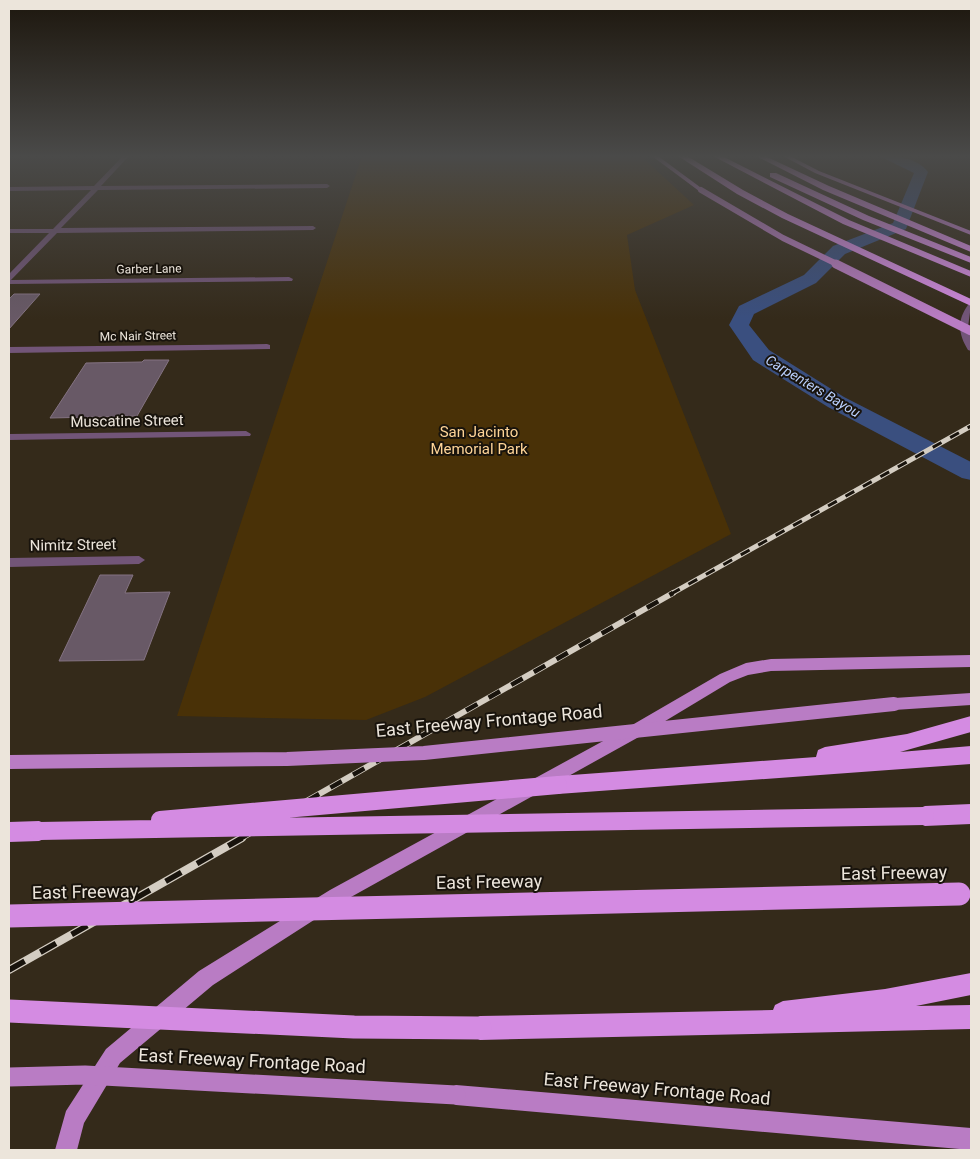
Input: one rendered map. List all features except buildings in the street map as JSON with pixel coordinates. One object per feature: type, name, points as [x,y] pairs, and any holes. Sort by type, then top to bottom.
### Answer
[{"type":"highway","points":[[774,210],[971,303]]},
{"type":"highway","points":[[823,210],[880,237],[971,274]]},
{"type":"highway","points":[[850,210],[971,260]]},
{"type":"highway","points":[[880,210],[971,248]]},
{"type":"highway","points":[[895,267],[971,298]]},
{"type":"highway","points":[[692,774],[849,753],[907,742],[971,724]]},
{"type":"highway","points":[[39,831],[692,774],[971,756]]},
{"type":"highway","points":[[9,832],[971,814]]},
{"type":"highway","name":"East Freeway","points":[[9,916],[965,894]]},
{"type":"highway","points":[[622,1024],[761,1015],[885,1001],[971,984]]},
{"type":"highway","points":[[9,1011],[371,1027],[443,1028],[971,1017]]},
{"type":"main road","points":[[735,210],[783,238],[971,331]]},
{"type":"main road","points":[[913,210],[971,233]]},
{"type":"main road","points":[[66,1150],[74,1119],[113,1056],[206,978],[336,896],[632,733],[725,678],[746,669],[772,665],[971,661]]},
{"type":"main road","name":"East Freeway Frontage Road","points":[[9,762],[287,759],[424,753],[894,704],[971,699]]},
{"type":"main road","name":"East Freeway Frontage Road","points":[[9,1077],[85,1075],[456,1095],[971,1139]]},
{"type":"street","points":[[9,278],[75,210]]},
{"type":"street","points":[[9,231],[313,228]]},
{"type":"street","name":"Garber Lane","points":[[9,282],[290,279]]},
{"type":"street","points":[[971,307],[966,312],[963,328],[971,348]]},
{"type":"street","name":"Mc Nair Street","points":[[9,350],[267,347]]},
{"type":"street","name":"Muscatine Street","points":[[9,437],[246,434]]},
{"type":"street","name":"Nimitz Street","points":[[9,563],[139,560]]},
{"type":"green space","name":"San Jacinto Memorial Park","points":[[344,210],[683,210],[627,235],[635,290],[731,534],[425,697],[366,720],[177,716]]},
{"type":"waterway","name":"Carpenters Bayou","points":[[906,210],[900,226],[839,250],[810,279],[746,310],[739,325],[761,355],[836,402],[971,472]]},
{"type":"railway","points":[[671,594],[971,426]]},
{"type":"railway","points":[[240,839],[673,593]]},
{"type":"railway","points":[[9,970],[242,838]]}]
